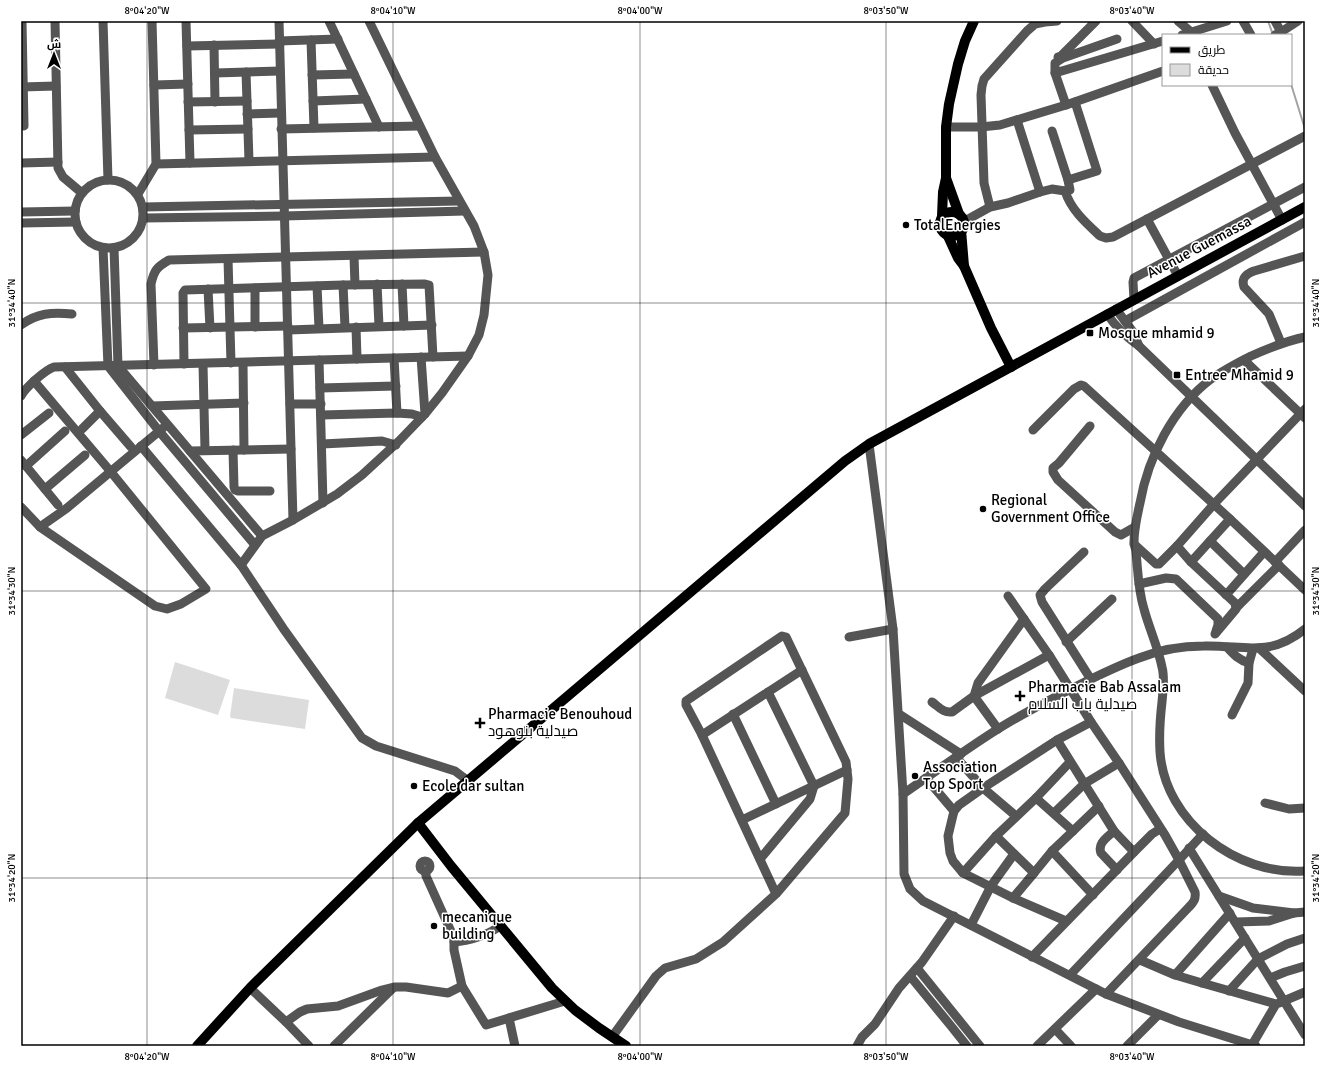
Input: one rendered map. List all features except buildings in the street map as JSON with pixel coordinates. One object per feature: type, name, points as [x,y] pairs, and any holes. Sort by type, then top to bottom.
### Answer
[{"type":"main road","points":[[961,222],[954,235],[943,232],[940,226],[943,192],[946,178],[946,127],[949,104],[958,64],[965,41],[974,21]]},
{"type":"main road","points":[[946,178],[961,222],[964,266]]},
{"type":"main road","name":"Avenue Guemassa","points":[[197,1046],[250,988],[418,823],[845,461],[869,444],[1305,207]]},
{"type":"main road","points":[[942,216],[949,212],[955,212],[961,222]]},
{"type":"main road","points":[[947,234],[958,258],[964,266],[990,328],[1011,367]]},
{"type":"main road","points":[[418,823],[451,866],[552,988],[575,1010],[618,1043]]},
{"type":"street","points":[[22,21],[22,87],[24,126]]},
{"type":"street","points":[[55,21],[58,168],[63,177],[82,193]]},
{"type":"street","points":[[103,21],[108,180]]},
{"type":"street","points":[[138,194],[156,164],[152,21]]},
{"type":"street","points":[[186,21],[190,163]]},
{"type":"street","points":[[279,21],[292,520]]},
{"type":"street","points":[[329,21],[379,127]]},
{"type":"street","points":[[241,565],[262,536],[337,494],[362,475],[396,445],[442,393],[468,356],[479,334],[484,315],[488,275],[484,252],[474,226],[435,157],[368,21]]},
{"type":"street","points":[[990,207],[984,183],[981,127],[981,95],[984,79],[1027,31],[1036,24],[1057,21]]},
{"type":"street","points":[[1066,105],[1055,73],[1056,59],[1061,56],[1096,21]]},
{"type":"street","points":[[1132,21],[1154,44]]},
{"type":"street","points":[[1178,21],[1187,34],[1227,21]]},
{"type":"street","points":[[1243,21],[1250,34]]},
{"type":"street","points":[[1275,21],[1278,34],[1298,21]]},
{"type":"street","points":[[187,46],[338,39]]},
{"type":"street","points":[[1055,63],[1063,58],[1117,39]]},
{"type":"street","points":[[311,40],[314,128]]},
{"type":"street","points":[[1055,73],[1162,41]]},
{"type":"street","points":[[214,45],[215,102]]},
{"type":"street","points":[[214,73],[280,71]]},
{"type":"street","points":[[946,127],[989,127],[1017,120],[1075,102],[1162,71]]},
{"type":"street","points":[[246,72],[249,162]]},
{"type":"street","points":[[312,75],[354,74]]},
{"type":"street","points":[[154,85],[188,84]]},
{"type":"street","points":[[22,87],[56,86]]},
{"type":"street","points":[[1212,86],[1251,163],[1282,220]]},
{"type":"street","points":[[313,101],[366,100]]},
{"type":"street","points":[[188,102],[247,101]]},
{"type":"street","points":[[1068,180],[1097,171],[1075,102]]},
{"type":"street","points":[[247,114],[281,114]]},
{"type":"street","points":[[1017,120],[1040,192]]},
{"type":"street","points":[[281,129],[419,126]]},
{"type":"street","points":[[189,130],[248,129]]},
{"type":"street","points":[[961,222],[990,207],[1008,203],[1040,192],[1052,189],[1065,191],[1070,190],[1052,131]]},
{"type":"street","points":[[1065,191],[1074,209],[1100,236],[1106,238],[1113,237],[1251,163],[1305,136]]},
{"type":"street","points":[[156,164],[435,157]]},
{"type":"street","points":[[21,163],[58,162]]},
{"type":"street","points":[[108,180],[120,181],[130,186],[138,194],[143,208],[144,218],[141,229],[134,238],[125,245],[114,248],[103,248],[94,245],[86,239],[76,222],[75,211],[82,193],[88,187],[97,182],[108,180]]},
{"type":"street","points":[[1134,300],[1134,278],[1169,261],[1305,188]]},
{"type":"street","points":[[143,208],[459,201]]},
{"type":"street","points":[[21,212],[75,211]]},
{"type":"street","points":[[144,218],[465,211]]},
{"type":"street","points":[[1147,219],[1178,276]]},
{"type":"street","points":[[21,223],[76,222]]},
{"type":"street","points":[[1125,321],[1305,222]]},
{"type":"street","points":[[103,248],[108,366],[159,431],[255,545]]},
{"type":"street","points":[[114,248],[118,366],[262,536]]},
{"type":"street","points":[[154,365],[151,284],[154,272],[160,265],[169,260],[484,252]]},
{"type":"street","points":[[354,256],[355,285]]},
{"type":"street","points":[[1281,343],[1269,314],[1244,287],[1244,277],[1247,273],[1254,270],[1305,256]]},
{"type":"street","points":[[228,259],[231,363]]},
{"type":"street","points":[[184,364],[183,291],[377,284],[429,285],[433,357]]},
{"type":"street","points":[[377,284],[379,326]]},
{"type":"street","points":[[402,284],[404,326]]},
{"type":"street","points":[[343,285],[345,328]]},
{"type":"street","points":[[317,286],[319,328]]},
{"type":"street","points":[[255,288],[255,327]]},
{"type":"street","points":[[208,289],[210,328]]},
{"type":"street","points":[[1112,312],[1125,321],[1139,346]]},
{"type":"street","points":[[1112,312],[1126,336],[1139,346],[1305,506]]},
{"type":"street","points":[[21,326],[36,315],[53,313],[72,314]]},
{"type":"street","points":[[183,328],[345,328],[432,325]]},
{"type":"street","points":[[356,327],[357,359]]},
{"type":"street","points":[[1305,337],[1267,348],[1210,380],[1177,416],[1155,451],[1142,492],[1135,527],[1134,543],[1143,606],[1164,675],[1160,740],[1161,761],[1168,784],[1180,808],[1195,828],[1223,850],[1249,863],[1275,870],[1290,872],[1305,871]]},
{"type":"street","points":[[21,396],[24,390],[34,381],[49,369],[54,367],[468,356]]},
{"type":"street","points":[[421,357],[423,416]]},
{"type":"street","points":[[394,358],[397,413]]},
{"type":"street","points":[[319,360],[323,502]]},
{"type":"street","points":[[1159,564],[1214,504],[1303,414],[1244,360]]},
{"type":"street","points":[[242,363],[244,450]]},
{"type":"street","points":[[203,364],[205,450]]},
{"type":"street","points":[[65,367],[131,447]]},
{"type":"street","points":[[21,507],[40,527],[155,606],[167,609],[181,604],[206,589],[111,472],[34,381]]},
{"type":"street","points":[[1033,430],[1074,389],[1081,385],[1087,388],[1214,504],[1305,590]]},
{"type":"street","points":[[320,388],[396,386]]},
{"type":"street","points":[[152,406],[244,403]]},
{"type":"street","points":[[290,404],[320,404]]},
{"type":"street","points":[[82,429],[100,411]]},
{"type":"street","points":[[21,435],[50,413]]},
{"type":"street","points":[[321,415],[397,413],[423,416]]},
{"type":"street","points":[[40,527],[68,508],[168,424]]},
{"type":"street","points":[[1090,426],[1053,468],[1053,472],[1058,480],[1115,532],[1121,535],[1135,527]]},
{"type":"street","points":[[58,505],[24,463],[65,431]]},
{"type":"street","points":[[322,444],[382,441],[396,445]]},
{"type":"street","points":[[869,444],[893,629],[903,794],[904,874],[907,884],[918,897],[1106,994],[1158,1015],[1248,1045],[1280,1002],[1305,992]]},
{"type":"street","points":[[142,446],[241,565],[283,628],[362,738],[376,746],[455,771],[468,780]]},
{"type":"street","points":[[190,451],[291,449]]},
{"type":"street","points":[[233,450],[235,490],[238,492],[270,491]]},
{"type":"street","points":[[45,489],[85,455]]},
{"type":"street","points":[[1191,562],[1230,519]]},
{"type":"street","points":[[1215,634],[1236,609],[1236,607],[1277,564],[1305,530]]},
{"type":"street","points":[[1210,541],[1244,574]]},
{"type":"street","points":[[1134,543],[1156,564],[1159,564],[1171,578]]},
{"type":"street","points":[[1177,546],[1191,562],[1236,605],[1236,607]]},
{"type":"street","points":[[1084,552],[1040,595],[1042,602],[1066,642],[1090,678]]},
{"type":"street","points":[[1226,595],[1264,552]]},
{"type":"street","points":[[1139,584],[1160,579],[1176,579],[1218,619],[1218,625],[1211,646]]},
{"type":"street","points":[[1008,596],[1049,655],[1119,763],[1179,860],[1195,892],[1196,897],[1194,902],[1106,994]]},
{"type":"street","points":[[1066,642],[1112,599]]},
{"type":"street","points":[[974,696],[978,683],[1024,619]]},
{"type":"street","points":[[849,637],[893,629]]},
{"type":"street","points":[[903,794],[998,729],[1090,678],[1123,664],[1158,652],[1179,648],[1211,646],[1257,649],[1281,644],[1295,637],[1305,629]]},
{"type":"street","points":[[618,1043],[656,976],[665,968],[696,959],[723,942],[776,894],[845,813],[848,779],[846,762],[786,637],[782,636],[686,701],[686,705],[776,894]]},
{"type":"street","points":[[1228,647],[1240,660],[1249,663]]},
{"type":"street","points":[[1232,715],[1248,683],[1249,663],[1257,649]]},
{"type":"street","points":[[1257,649],[1305,691]]},
{"type":"street","points":[[932,702],[945,712],[952,712],[974,696],[1049,655]]},
{"type":"street","points":[[702,736],[733,714],[802,670]]},
{"type":"street","points":[[760,859],[810,799],[814,786],[768,692]]},
{"type":"street","points":[[974,696],[998,729]]},
{"type":"street","points":[[733,714],[776,804]]},
{"type":"street","points":[[899,714],[958,755],[983,788],[1016,816]]},
{"type":"street","points":[[1066,921],[1013,898],[963,873],[953,861],[948,844],[948,836],[954,811],[959,806],[983,788],[1057,740],[1091,722]]},
{"type":"street","points":[[1057,740],[1114,832],[1134,852]]},
{"type":"street","points":[[963,873],[996,836],[1036,798],[1070,762]]},
{"type":"street","points":[[1054,813],[1084,784],[1119,763]]},
{"type":"street","points":[[742,820],[847,770]]},
{"type":"street","points":[[926,778],[954,811]]},
{"type":"street","points":[[1036,798],[1073,831]]},
{"type":"street","points":[[1265,803],[1289,809],[1305,808]]},
{"type":"street","points":[[1013,898],[1052,851],[1099,806]]},
{"type":"street","points":[[1032,956],[1152,834],[1160,829]]},
{"type":"street","points":[[1114,832],[1101,844],[1100,849],[1101,853],[1117,870]]},
{"type":"street","points":[[1070,976],[1203,834]]},
{"type":"street","points":[[996,836],[1034,873]]},
{"type":"street","points":[[1189,848],[1270,978],[1280,1002],[1305,1035]]},
{"type":"street","points":[[1052,851],[1093,895]]},
{"type":"street","points":[[970,925],[991,886],[1014,854]]},
{"type":"street","points":[[426,871],[426,876],[454,938],[454,950],[462,986],[486,1025],[565,1001]]},
{"type":"street","points":[[1219,896],[1253,908],[1294,913]]},
{"type":"street","points":[[1236,922],[1269,920],[1294,913],[1305,912]]},
{"type":"street","points":[[1175,975],[1230,913]]},
{"type":"street","points":[[857,1046],[862,1037],[876,1024],[899,988],[917,968],[954,916]]},
{"type":"street","points":[[454,942],[493,931],[500,926]]},
{"type":"street","points":[[1202,983],[1245,938]]},
{"type":"street","points":[[1228,991],[1258,959],[1287,944],[1305,938]]},
{"type":"street","points":[[1140,960],[1175,975],[1228,991],[1280,1002]]},
{"type":"street","points":[[1270,978],[1305,966]]},
{"type":"street","points":[[917,968],[980,1046]]},
{"type":"street","points":[[910,976],[967,1046]]},
{"type":"street","points":[[286,1022],[307,1009],[338,1006],[394,987],[406,987],[448,993],[462,986]]},
{"type":"street","points":[[334,1046],[394,987]]},
{"type":"street","points":[[250,988],[309,1046]]},
{"type":"street","points":[[1037,1046],[1096,989]]},
{"type":"street","points":[[1127,1046],[1158,1015]]},
{"type":"street","points":[[509,1018],[515,1046]]},
{"type":"street","points":[[1054,1029],[1071,1046]]},
{"type":"green space","points":[[175,662],[230,680],[218,715],[165,698]]},
{"type":"green space","points":[[234,688],[309,700],[305,729],[231,718]]},
{"type":"waterway","points":[[1268,21],[1272,32]]},
{"type":"waterway","points":[[1292,86],[1305,129]]},
{"type":"place","name":"TotalEnergies","points":[[906,225]]},
{"type":"place","name":"Mosque mhamid 9","points":[[1090,333]]},
{"type":"place","name":"Entree Mhamid 9","points":[[1177,375]]},
{"type":"place","name":"Regional Government Office","points":[[983,509]]},
{"type":"place","name":"Pharmacie Bab Assalam صيدلية باب السلام","points":[[1020,696]]},
{"type":"place","name":"Pharmacie Benouhoud صيدلية بنوهود","points":[[480,723]]},
{"type":"place","name":"Association Top Sport","points":[[915,776]]},
{"type":"place","name":"Ecole dar sultan","points":[[414,786]]},
{"type":"place","name":"mecanique building","points":[[434,926]]}]
